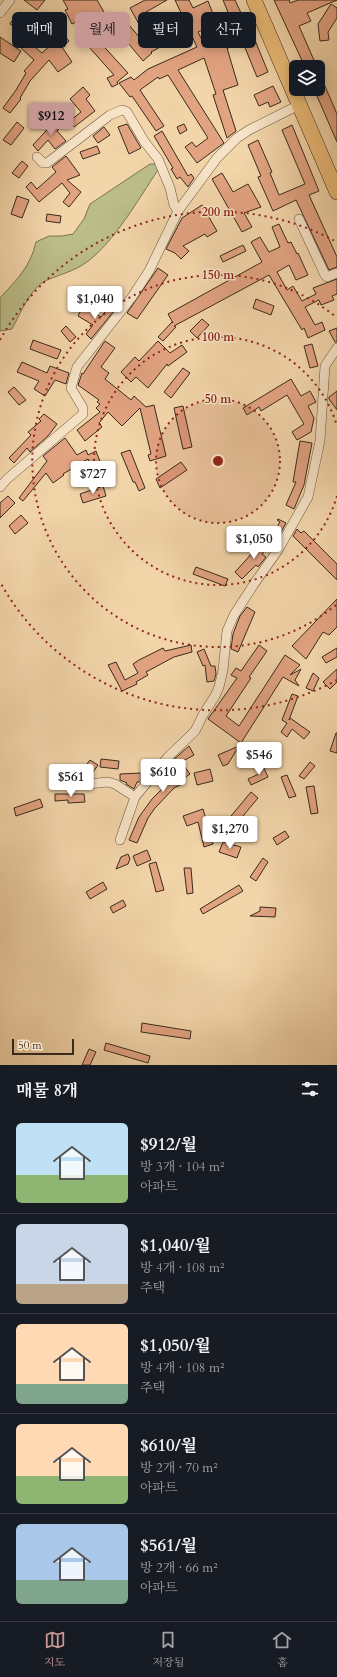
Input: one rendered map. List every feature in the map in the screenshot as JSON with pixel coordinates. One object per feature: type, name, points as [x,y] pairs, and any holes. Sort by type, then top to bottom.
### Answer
[{"type":"main road","points":[[254,0],[337,192]]},
{"type":"street","points":[[0,13],[10,0]]},
{"type":"street","points":[[0,487],[6,479],[83,414],[83,408],[71,388],[77,367],[124,308],[144,278],[178,210],[218,158],[237,138],[249,130],[300,105]]},
{"type":"street","points":[[37,157],[43,163],[46,162],[110,115],[122,110],[127,112],[144,142],[158,159],[170,188],[174,205],[178,210]]},
{"type":"street","points":[[299,219],[325,275],[327,277],[337,273]]},
{"type":"street","points":[[120,840],[135,797],[168,757],[195,731],[219,687],[223,670],[227,631],[234,615],[278,550],[308,497],[320,441],[323,411],[323,385],[326,366],[337,348]]},
{"type":"street","points":[[78,785],[108,782],[115,784],[135,797]]},
{"type":"green space","points":[[150,164],[162,164],[121,226],[103,248],[82,265],[47,280],[36,288],[26,302],[12,329],[0,331],[0,298],[22,273],[30,259],[36,242],[49,236],[73,234],[84,219],[90,204]]},
{"type":"building","points":[[24,0],[45,0],[37,10]]},
{"type":"building","points":[[63,0],[97,0],[104,12],[75,12],[75,22],[72,24],[65,10],[68,9]]},
{"type":"building","points":[[145,0],[167,0],[146,12],[138,12],[138,22],[130,8]]},
{"type":"building","points":[[175,0],[189,0],[193,8],[208,1],[212,12],[201,12],[201,31],[198,32],[201,38],[201,48],[227,48],[238,85],[223,90],[236,131],[227,138],[213,95],[216,94],[204,58],[178,70],[224,143],[197,163],[185,147],[192,142],[196,147],[208,138],[168,75],[159,79],[158,77],[140,90],[164,126],[156,131],[132,96],[130,97],[119,83],[131,77],[134,80],[148,69],[197,47],[193,38],[193,12],[181,12]]},
{"type":"building","points":[[223,0],[235,0],[241,12],[228,12]]},
{"type":"building","points":[[274,0],[289,0],[290,3],[298,0],[337,0],[307,13],[311,21],[299,26],[314,60],[302,60]]},
{"type":"building","points":[[331,4],[337,8],[337,18],[328,32],[329,40],[320,41],[318,24]]},
{"type":"building","points":[[130,26],[138,36],[138,48],[158,48],[151,52],[152,53],[143,61],[130,45]]},
{"type":"building","points":[[0,37],[12,45],[12,48],[16,48],[21,51],[14,62],[0,53]]},
{"type":"building","points":[[256,43],[268,72],[257,77],[245,48],[256,48]]},
{"type":"building","points":[[21,48],[36,48],[42,53],[48,48],[63,48],[72,62],[58,72],[49,60],[30,81],[20,98],[21,99],[10,113],[3,108],[26,73],[24,71],[34,60]]},
{"type":"building","points":[[90,48],[105,48],[128,73],[117,82],[118,84],[112,87],[107,78],[114,75]]},
{"type":"building","points":[[273,86],[281,102],[270,107],[268,102],[259,106],[254,95]]},
{"type":"building","points":[[325,86],[337,114],[337,142],[317,96],[325,96]]},
{"type":"building","points":[[83,87],[90,95],[86,99],[95,111],[74,127],[70,121],[81,112],[70,99]]},
{"type":"building","points":[[57,119],[62,125],[57,131],[66,141],[55,149],[48,140],[38,151],[33,145]]},
{"type":"building","points":[[17,122],[24,128],[11,145],[3,140]]},
{"type":"building","points":[[127,124],[141,148],[129,154],[118,127]]},
{"type":"building","points":[[184,124],[187,130],[180,134],[177,127]]},
{"type":"building","points":[[292,125],[319,191],[309,195],[337,257],[337,267],[329,270],[296,200],[273,211],[258,177],[261,176],[248,145],[258,140],[272,172],[270,173],[279,195],[305,184],[282,130]]},
{"type":"building","points":[[104,127],[110,135],[98,143],[93,136]]},
{"type":"building","points":[[162,131],[188,176],[191,174],[194,178],[188,187],[180,177],[177,179],[171,169],[173,168],[154,136]]},
{"type":"building","points":[[97,146],[100,153],[83,159],[80,152]]},
{"type":"building","points":[[66,156],[80,175],[67,180],[81,192],[69,207],[63,202],[70,193],[62,183],[39,202],[26,187],[31,182],[37,189],[56,172],[52,167]]},
{"type":"building","points":[[22,161],[28,166],[19,178],[12,173]]},
{"type":"building","points":[[222,173],[233,192],[248,184],[261,207],[244,213],[252,227],[242,232],[212,179]]},
{"type":"building","points":[[17,196],[29,200],[22,218],[11,214]]},
{"type":"building","points":[[202,205],[217,231],[207,237],[205,234],[183,246],[189,251],[181,259],[175,253],[166,249],[182,218]]},
{"type":"building","points":[[47,214],[61,216],[60,223],[46,221]]},
{"type":"building","points":[[279,224],[288,243],[291,242],[297,254],[298,253],[308,275],[296,280],[289,265],[277,272],[287,290],[293,286],[302,301],[316,294],[313,288],[337,279],[337,294],[332,296],[334,300],[321,305],[319,300],[305,307],[315,325],[322,322],[325,330],[308,338],[304,328],[302,330],[269,275],[174,326],[176,327],[163,341],[158,337],[172,322],[173,323],[168,314],[262,262],[251,242],[260,237],[269,252],[280,247],[272,227]]},
{"type":"building","points":[[243,245],[246,251],[223,262],[220,256]]},
{"type":"building","points":[[158,268],[168,275],[137,319],[127,313]]},
{"type":"building","points":[[256,299],[274,306],[271,315],[253,308]]},
{"type":"building","points":[[83,306],[101,317],[109,307],[114,311],[91,339],[86,334],[93,325],[78,316]]},
{"type":"building","points":[[202,319],[209,325],[197,338],[190,331]]},
{"type":"building","points":[[66,326],[76,337],[70,342],[61,331]]},
{"type":"building","points":[[337,328],[337,342],[335,342],[329,331]]},
{"type":"building","points":[[33,340],[61,350],[57,359],[30,349]]},
{"type":"building","points":[[105,341],[115,348],[101,367],[109,373],[105,379],[131,400],[134,396],[146,407],[154,405],[166,456],[150,461],[148,455],[151,454],[140,408],[122,426],[108,412],[99,423],[102,427],[85,441],[77,430],[100,412],[96,408],[100,404],[97,402],[99,400],[78,385],[82,373],[83,374]]},
{"type":"building","points":[[158,341],[170,353],[182,345],[187,352],[168,366],[167,364],[148,388],[136,377],[131,382],[121,372],[135,357],[139,361]]},
{"type":"building","points":[[312,344],[318,366],[310,368],[304,346]]},
{"type":"building","points":[[22,362],[47,373],[50,366],[69,373],[66,384],[55,380],[45,396],[34,389],[39,381],[17,372]]},
{"type":"building","points":[[183,368],[190,373],[171,398],[164,392]]},
{"type":"building","points":[[291,379],[301,396],[310,391],[316,402],[308,406],[314,418],[311,432],[297,440],[292,432],[304,424],[287,395],[261,411],[259,407],[247,415],[243,408]]},
{"type":"building","points":[[14,387],[26,400],[19,405],[8,392]]},
{"type":"building","points":[[337,391],[337,410],[329,397]]},
{"type":"building","points":[[183,406],[192,447],[183,449],[174,408]]},
{"type":"building","points":[[44,414],[57,424],[48,436],[30,452],[27,448],[14,463],[9,458],[31,435],[28,432],[41,421],[39,419]]},
{"type":"building","points":[[65,438],[77,455],[86,450],[88,455],[96,451],[102,467],[92,470],[88,459],[63,474],[64,475],[53,483],[46,473],[23,501],[19,498],[47,461],[43,456]]},
{"type":"building","points":[[300,441],[312,443],[304,485],[294,509],[286,505],[296,482],[293,482]]},
{"type":"building","points":[[130,450],[145,488],[139,491],[135,482],[133,482],[121,453]]},
{"type":"building","points":[[181,462],[187,470],[160,488],[156,479]]},
{"type":"building","points":[[103,486],[106,496],[83,503],[80,494]]},
{"type":"building","points":[[8,496],[15,503],[0,518],[0,503]]},
{"type":"building","points":[[21,515],[28,523],[15,534],[9,526]]},
{"type":"building","points":[[278,519],[286,523],[281,532],[276,529],[280,522],[277,520]]},
{"type":"building","points":[[297,529],[301,533],[304,531],[337,564],[337,580],[293,536]]},
{"type":"building","points":[[265,539],[271,543],[262,554],[266,557],[258,567],[256,565],[242,579],[235,572]]},
{"type":"building","points":[[196,567],[228,579],[225,586],[193,574]]},
{"type":"building","points":[[337,599],[337,627],[329,635],[323,632],[306,659],[292,646]]},
{"type":"building","points":[[247,607],[255,612],[238,652],[231,649],[233,634],[240,616]]},
{"type":"building","points":[[191,645],[192,652],[174,657],[146,672],[148,675],[136,682],[137,684],[122,691],[108,665],[116,662],[125,680],[138,673],[133,664],[139,660],[163,648],[165,651]]},
{"type":"building","points":[[259,645],[267,651],[249,677],[251,678],[226,716],[239,726],[285,655],[300,665],[290,675],[301,669],[295,680],[299,686],[283,677],[241,743],[208,719],[237,678],[231,675],[236,668],[241,671]]},
{"type":"building","points":[[337,648],[337,657],[326,663],[322,657]]},
{"type":"building","points":[[204,649],[211,666],[215,666],[216,674],[214,681],[207,682],[205,665],[203,666],[197,652]]},
{"type":"building","points":[[337,669],[337,682],[330,689],[323,682]]},
{"type":"building","points":[[313,673],[319,678],[313,691],[306,688]]},
{"type":"building","points":[[292,694],[298,696],[289,720],[290,718],[310,732],[304,739],[292,729],[287,737],[281,732],[287,723],[282,720]]},
{"type":"building","points":[[337,733],[337,753],[330,751]]},
{"type":"building","points":[[189,746],[194,755],[181,762],[190,774],[180,781],[182,784],[174,788],[155,808],[148,818],[137,843],[129,840],[139,817],[152,799],[167,784],[165,780],[180,772],[172,761]]},
{"type":"building","points":[[239,746],[228,764],[223,766],[218,755]]},
{"type":"building","points":[[256,748],[263,763],[256,765],[250,750]]},
{"type":"building","points":[[101,759],[119,761],[118,769],[100,767]]},
{"type":"building","points":[[90,760],[98,765],[89,778],[81,779],[78,776]]},
{"type":"building","points":[[310,762],[315,766],[304,779],[299,776]]},
{"type":"building","points":[[263,766],[268,777],[251,785],[248,779],[259,774],[257,769]]},
{"type":"building","points":[[210,769],[213,781],[197,785],[194,773]]},
{"type":"building","points":[[141,773],[141,780],[137,782],[134,789],[126,784],[127,783],[120,780],[120,774]]},
{"type":"building","points":[[287,775],[296,796],[289,798],[281,777]]},
{"type":"building","points":[[314,786],[318,813],[311,814],[306,787]]},
{"type":"building","points":[[251,792],[258,798],[238,822],[231,816]]},
{"type":"building","points":[[55,794],[84,794],[85,802],[68,803],[68,800],[55,801]]},
{"type":"building","points":[[40,799],[43,807],[16,816],[14,808]]},
{"type":"building","points":[[203,809],[213,844],[204,847],[198,822],[187,826],[183,816]]},
{"type":"building","points":[[285,831],[289,837],[277,845],[273,838]]},
{"type":"building","points":[[223,842],[241,847],[237,858],[219,852]]},
{"type":"building","points":[[147,850],[151,860],[137,866],[133,856]]},
{"type":"building","points":[[128,854],[130,859],[128,864],[116,869],[121,857]]},
{"type":"building","points":[[263,858],[268,862],[256,881],[250,877]]},
{"type":"building","points":[[156,862],[164,890],[156,892],[149,864]]},
{"type":"building","points":[[184,868],[191,868],[193,893],[187,894]]},
{"type":"building","points":[[103,882],[107,889],[90,899],[86,892]]},
{"type":"building","points":[[239,885],[243,891],[203,914],[200,909]]},
{"type":"building","points":[[123,900],[126,906],[113,913],[110,907]]},
{"type":"building","points":[[260,907],[276,908],[275,917],[250,916],[260,911]]},
{"type":"building","points":[[142,1023],[191,1031],[190,1039],[141,1032]]},
{"type":"building","points":[[106,1043],[150,1056],[148,1063],[104,1050]]},
{"type":"building","points":[[89,1049],[96,1052],[90,1065],[82,1065]]}]
